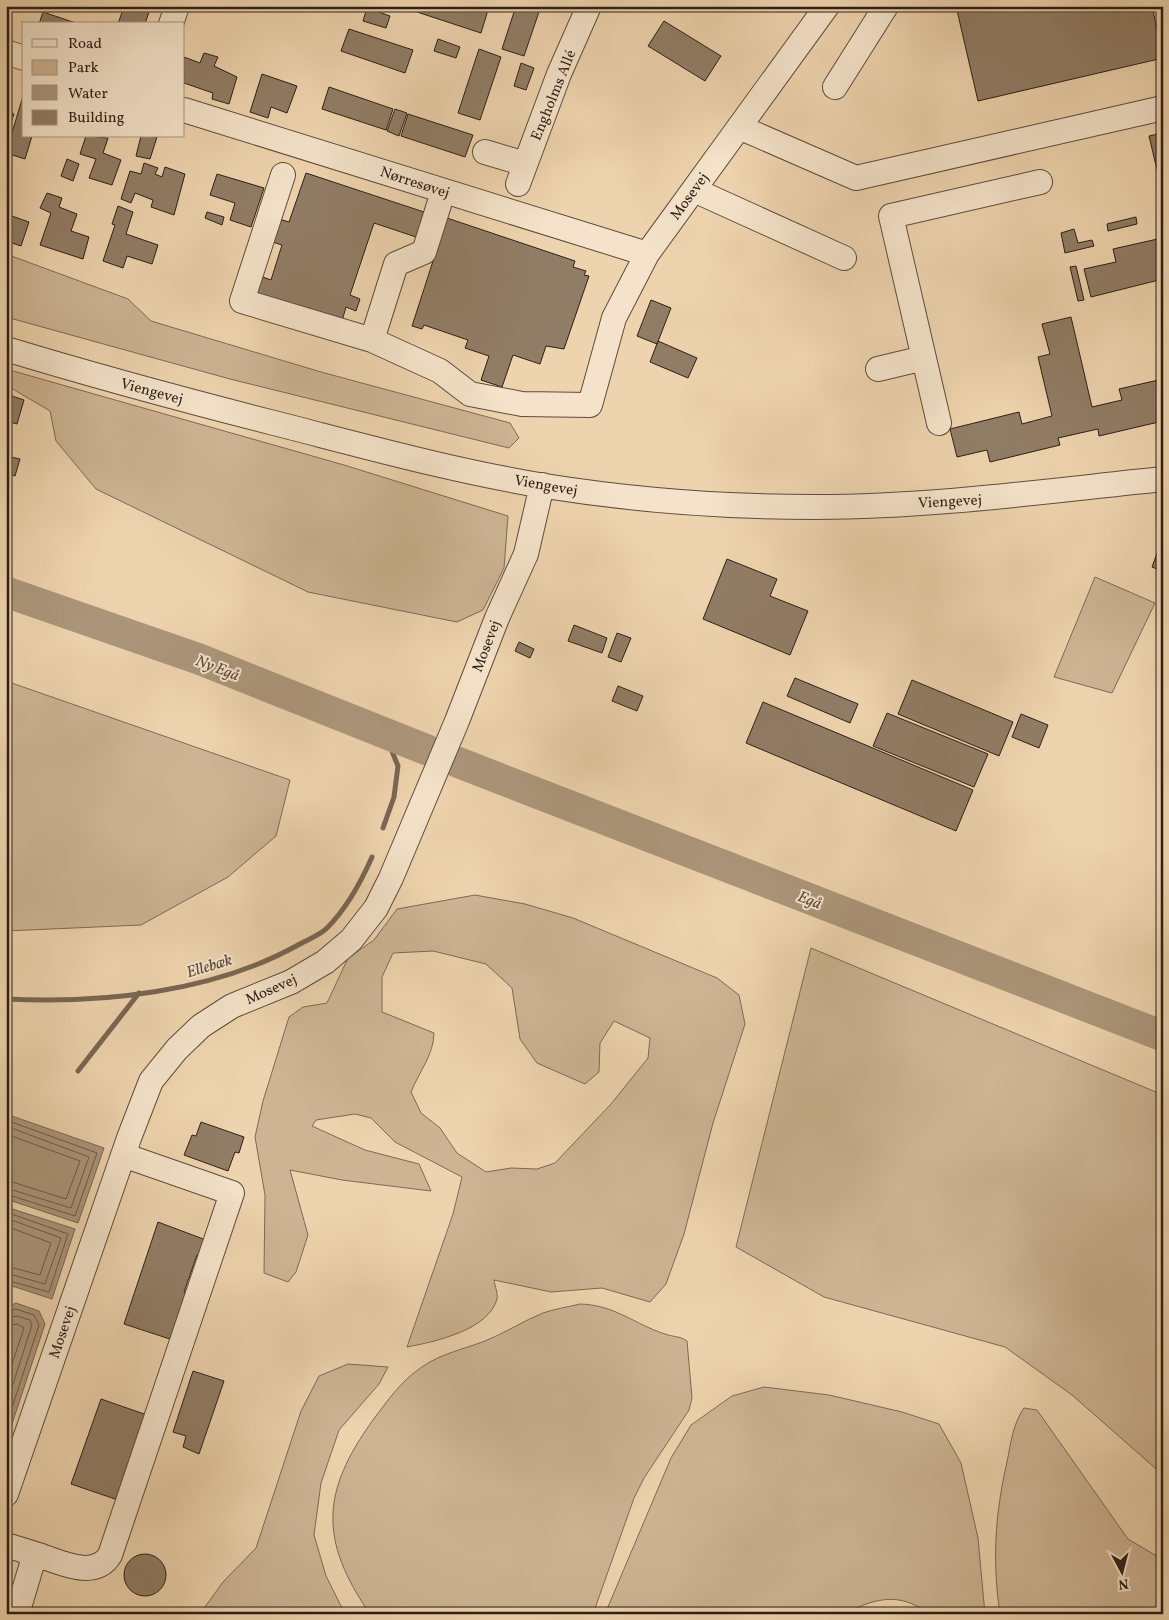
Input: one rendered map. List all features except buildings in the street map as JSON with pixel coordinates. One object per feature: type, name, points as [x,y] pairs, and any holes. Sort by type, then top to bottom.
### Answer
[{"type":"street","points":[[173,22],[177,6]]},
{"type":"street","name":"Engholms Allé","points":[[485,152],[521,174],[589,6]]},
{"type":"street","name":"Mosevej","points":[[372,340],[440,371],[470,394],[522,404],[590,405],[614,318],[646,254],[826,6]]},
{"type":"street","points":[[835,86],[886,6]]},
{"type":"street","points":[[6,52],[22,57]]},
{"type":"street","points":[[739,127],[856,178],[1163,108]]},
{"type":"street","name":"Nørresøvej","points":[[185,110],[646,254]]},
{"type":"street","points":[[283,176],[242,301],[372,340],[396,264],[424,252],[443,192]]},
{"type":"street","points":[[939,423],[891,216],[1040,182]]},
{"type":"street","points":[[694,190],[844,258]]},
{"type":"street","name":"Viengevej","points":[[6,349],[110,380],[342,441],[452,468],[592,493],[717,504],[816,507],[962,502],[1101,484],[1163,479]]},
{"type":"street","points":[[878,369],[924,358]]},
{"type":"street","name":"Viengevej","points":[[1101,484],[1163,464]]},
{"type":"street","name":"Mosevej","points":[[6,1494],[123,1155],[151,1081],[177,1049],[201,1026],[232,1006],[291,982],[325,962],[351,940],[376,908],[391,878],[457,721],[497,618],[526,554],[542,485]]},
{"type":"street","points":[[6,1546],[90,1569],[106,1562],[110,1555],[232,1193],[123,1155]]},
{"type":"street","points":[[17,1614],[35,1554]]},
{"type":"green space","points":[[6,254],[128,299],[151,321],[321,372],[510,423],[519,438],[509,448],[230,379],[6,317]]},
{"type":"green space","points":[[6,369],[344,465],[508,516],[504,568],[483,610],[457,622],[308,592],[96,489],[56,441],[50,411],[6,385]]},
{"type":"green space","points":[[1095,577],[1155,603],[1112,693],[1054,677]]},
{"type":"green space","points":[[6,681],[290,780],[276,836],[228,877],[141,925],[6,931]]},
{"type":"green space","points":[[475,895],[525,904],[573,918],[717,978],[739,995],[745,1024],[713,1123],[684,1234],[666,1284],[650,1302],[602,1288],[551,1292],[494,1280],[497,1299],[492,1310],[483,1319],[459,1333],[407,1347],[453,1214],[462,1177],[395,1142],[371,1118],[355,1114],[316,1120],[312,1126],[365,1150],[419,1164],[431,1191],[342,1180],[290,1170],[308,1235],[296,1272],[288,1282],[264,1273],[265,1195],[255,1137],[263,1101],[289,1017],[303,1007],[327,1003],[348,958],[374,940],[397,909]],"holes":[[[433,951],[486,964],[512,988],[520,1039],[537,1063],[585,1084],[599,1072],[600,1043],[614,1021],[650,1038],[648,1058],[611,1104],[555,1163],[537,1169],[511,1168],[486,1172],[457,1153],[440,1128],[421,1113],[411,1092],[429,1056],[434,1033],[382,1012],[382,977],[393,953]]]},
{"type":"green space","points":[[811,948],[1163,1095],[1163,1475],[1072,1395],[1005,1347],[824,1297],[736,1247]]},
{"type":"green space","points":[[580,1304],[614,1311],[654,1330],[687,1341],[692,1398],[689,1410],[644,1478],[634,1498],[593,1614],[370,1614],[353,1587],[342,1563],[335,1539],[333,1516],[336,1494],[343,1470],[373,1420],[401,1385],[414,1372],[429,1362],[492,1338],[543,1313]]},
{"type":"green space","points":[[348,1364],[388,1367],[379,1384],[339,1430],[321,1483],[314,1535],[326,1576],[345,1614],[200,1614],[223,1582],[256,1548],[301,1411],[319,1376]]},
{"type":"green space","points":[[764,1387],[829,1395],[902,1412],[939,1424],[961,1463],[978,1538],[985,1614],[923,1614],[922,1609],[912,1604],[893,1599],[873,1602],[844,1614],[605,1614],[671,1458],[691,1425],[732,1396]]},
{"type":"green space","points":[[1024,1408],[1037,1410],[1128,1539],[1155,1555],[1163,1555],[1163,1614],[1000,1614],[996,1575],[997,1519],[1011,1440],[1017,1420]]},
{"type":"water","points":[[6,1114],[104,1148],[78,1223],[6,1199]]},
{"type":"water","points":[[6,1207],[75,1229],[52,1299],[6,1284]]},
{"type":"water","points":[[16,1303],[39,1311],[45,1324],[6,1442],[6,1308]]},
{"type":"waterway","name":"Ny Egå","points":[[6,592],[199,659],[427,750]]},
{"type":"waterway","points":[[383,828],[394,797],[398,766],[385,734]]},
{"type":"waterway","name":"Egå","points":[[457,762],[1163,1036]]},
{"type":"waterway","name":"Ellebæk","points":[[6,999],[80,999],[156,992],[230,974],[265,961],[321,933],[327,928],[353,894],[372,857]]},
{"type":"waterway","points":[[78,1071],[139,993]]}]
